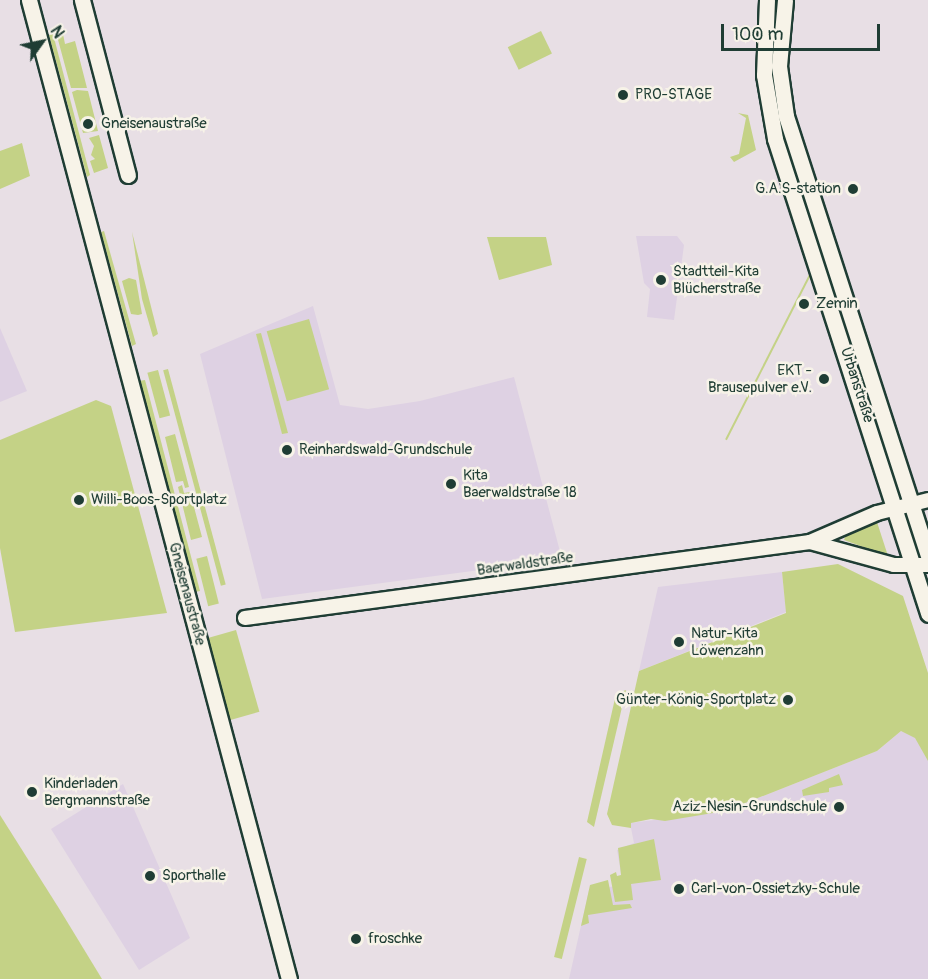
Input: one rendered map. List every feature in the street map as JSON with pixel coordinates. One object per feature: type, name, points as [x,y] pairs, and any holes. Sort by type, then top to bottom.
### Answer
[{"type":"main road","name":"Gneisenaustraße","points":[[29,0],[289,979]]},
{"type":"main road","points":[[82,0],[128,175]]},
{"type":"main road","name":"Urbanstraße","points":[[767,0],[764,83],[781,158],[894,507],[920,566],[928,614]]},
{"type":"main road","name":"Urbanstraße","points":[[784,0],[780,78],[786,116],[928,555]]},
{"type":"street","name":"Baerwaldstraße","points":[[245,618],[810,542],[894,507],[928,500]]},
{"type":"street","name":"Baerwaldstraße","points":[[810,542],[889,564],[920,566]]},
{"type":"shaded area","name":"Stadtteil-Kita Blücherstraße","points":[[636,236],[677,236],[684,245],[674,320],[647,317],[650,289],[644,283]]},
{"type":"shaded area","points":[[313,306],[340,405],[368,409],[420,401],[514,377],[562,559],[262,599],[200,354]]},
{"type":"shaded area","points":[[0,328],[27,391],[0,402]]},
{"type":"shaded area","name":"Natur-Kita Löwenzahn","points":[[782,572],[786,612],[639,671],[658,587]]},
{"type":"shaded area","name":"Carl-von-Ossietzky-Schule","points":[[901,731],[928,737],[928,979],[569,979],[589,890],[623,885],[617,850],[634,843],[630,823],[725,811],[877,751]]},
{"type":"shaded area","points":[[123,784],[190,938],[139,970],[51,829]]},
{"type":"green space","points":[[541,31],[552,53],[519,70],[508,47]]},
{"type":"green space","points":[[53,34],[90,175],[87,177],[49,35]]},
{"type":"green space","points":[[63,34],[65,44],[75,41],[87,88],[71,88],[57,36]]},
{"type":"green space","points":[[88,91],[98,131],[83,133],[72,92]]},
{"type":"green space","points":[[738,113],[748,115],[756,150],[734,162],[730,157],[739,154],[746,118]]},
{"type":"green space","points":[[99,135],[108,168],[94,173],[90,161],[95,159],[91,155],[94,146],[89,138]]},
{"type":"green space","points":[[22,143],[30,176],[0,189],[0,151]]},
{"type":"green space","points":[[104,231],[136,344],[132,346],[101,232]]},
{"type":"green space","points":[[132,232],[158,334],[153,337],[142,299]]},
{"type":"green space","points":[[487,237],[546,237],[552,265],[499,280]]},
{"type":"green space","points":[[820,253],[822,254],[727,440],[725,439]]},
{"type":"green space","points":[[129,278],[136,280],[142,314],[131,314],[122,281]]},
{"type":"green space","points":[[309,319],[329,389],[287,401],[267,331]]},
{"type":"green space","points":[[261,333],[288,433],[282,434],[256,334]]},
{"type":"green space","points":[[168,369],[226,584],[221,586],[163,370]]},
{"type":"green space","points":[[158,370],[170,415],[160,418],[147,373]]},
{"type":"green space","points":[[145,380],[200,591],[195,592],[139,381]]},
{"type":"green space","points":[[96,400],[111,406],[167,613],[15,632],[0,548],[0,440]]},
{"type":"green space","points":[[175,434],[189,487],[185,488],[183,481],[176,482],[165,437]]},
{"type":"green space","points":[[182,485],[184,493],[190,492],[202,537],[191,540],[178,487]]},
{"type":"green space","points":[[876,519],[888,556],[844,540],[846,535]]},
{"type":"green space","points":[[207,556],[219,604],[208,606],[196,559]]},
{"type":"green space","name":"Günter-König-Sportplatz","points":[[838,564],[903,596],[928,673],[928,761],[915,738],[901,731],[877,751],[725,811],[665,821],[651,819],[631,823],[631,828],[612,825],[607,814],[639,671],[786,613],[782,572]]},
{"type":"green space","points":[[236,630],[259,712],[230,720],[206,639]]},
{"type":"green space","points":[[626,690],[594,827],[587,822],[616,694]]},
{"type":"green space","points":[[839,774],[843,785],[829,788],[829,792],[803,796],[802,790]]},
{"type":"green space","points":[[0,815],[60,910],[102,979],[0,979]]},
{"type":"green space","points":[[654,839],[661,880],[631,884],[633,900],[615,902],[610,875],[616,872],[617,876],[621,875],[618,848]]},
{"type":"green space","points":[[579,857],[587,859],[562,959],[554,957]]},
{"type":"green space","points":[[608,880],[613,905],[630,904],[632,908],[588,915],[589,923],[581,926],[590,885]]},
{"type":"place","name":"PRO-STAGE","points":[[623,95]]},
{"type":"place","name":"Gneisenaustraße","points":[[88,124]]},
{"type":"place","name":"G.A.S-station","points":[[853,189]]},
{"type":"place","name":"Stadtteil-Kita Blücherstraße","points":[[661,280]]},
{"type":"place","name":"Zemin","points":[[804,304]]},
{"type":"place","name":"EKT - Brausepulver e.V.","points":[[824,379]]},
{"type":"place","name":"Reinhardswald-Grundschule","points":[[287,450]]},
{"type":"place","name":"Kita Baerwaldstraße 18","points":[[451,484]]},
{"type":"place","name":"Willi-Boos-Sportplatz","points":[[79,500]]},
{"type":"place","name":"Natur-Kita Löwenzahn","points":[[679,642]]},
{"type":"place","name":"Günter-König-Sportplatz","points":[[788,700]]},
{"type":"place","name":"Kinderladen Bergmannstraße","points":[[32,792]]},
{"type":"place","name":"Aziz-Nesin-Grundschule","points":[[839,807]]},
{"type":"place","name":"Sporthalle","points":[[150,876]]},
{"type":"place","name":"Carl-von-Ossietzky-Schule","points":[[679,889]]},
{"type":"place","name":"froschke","points":[[356,939]]}]
